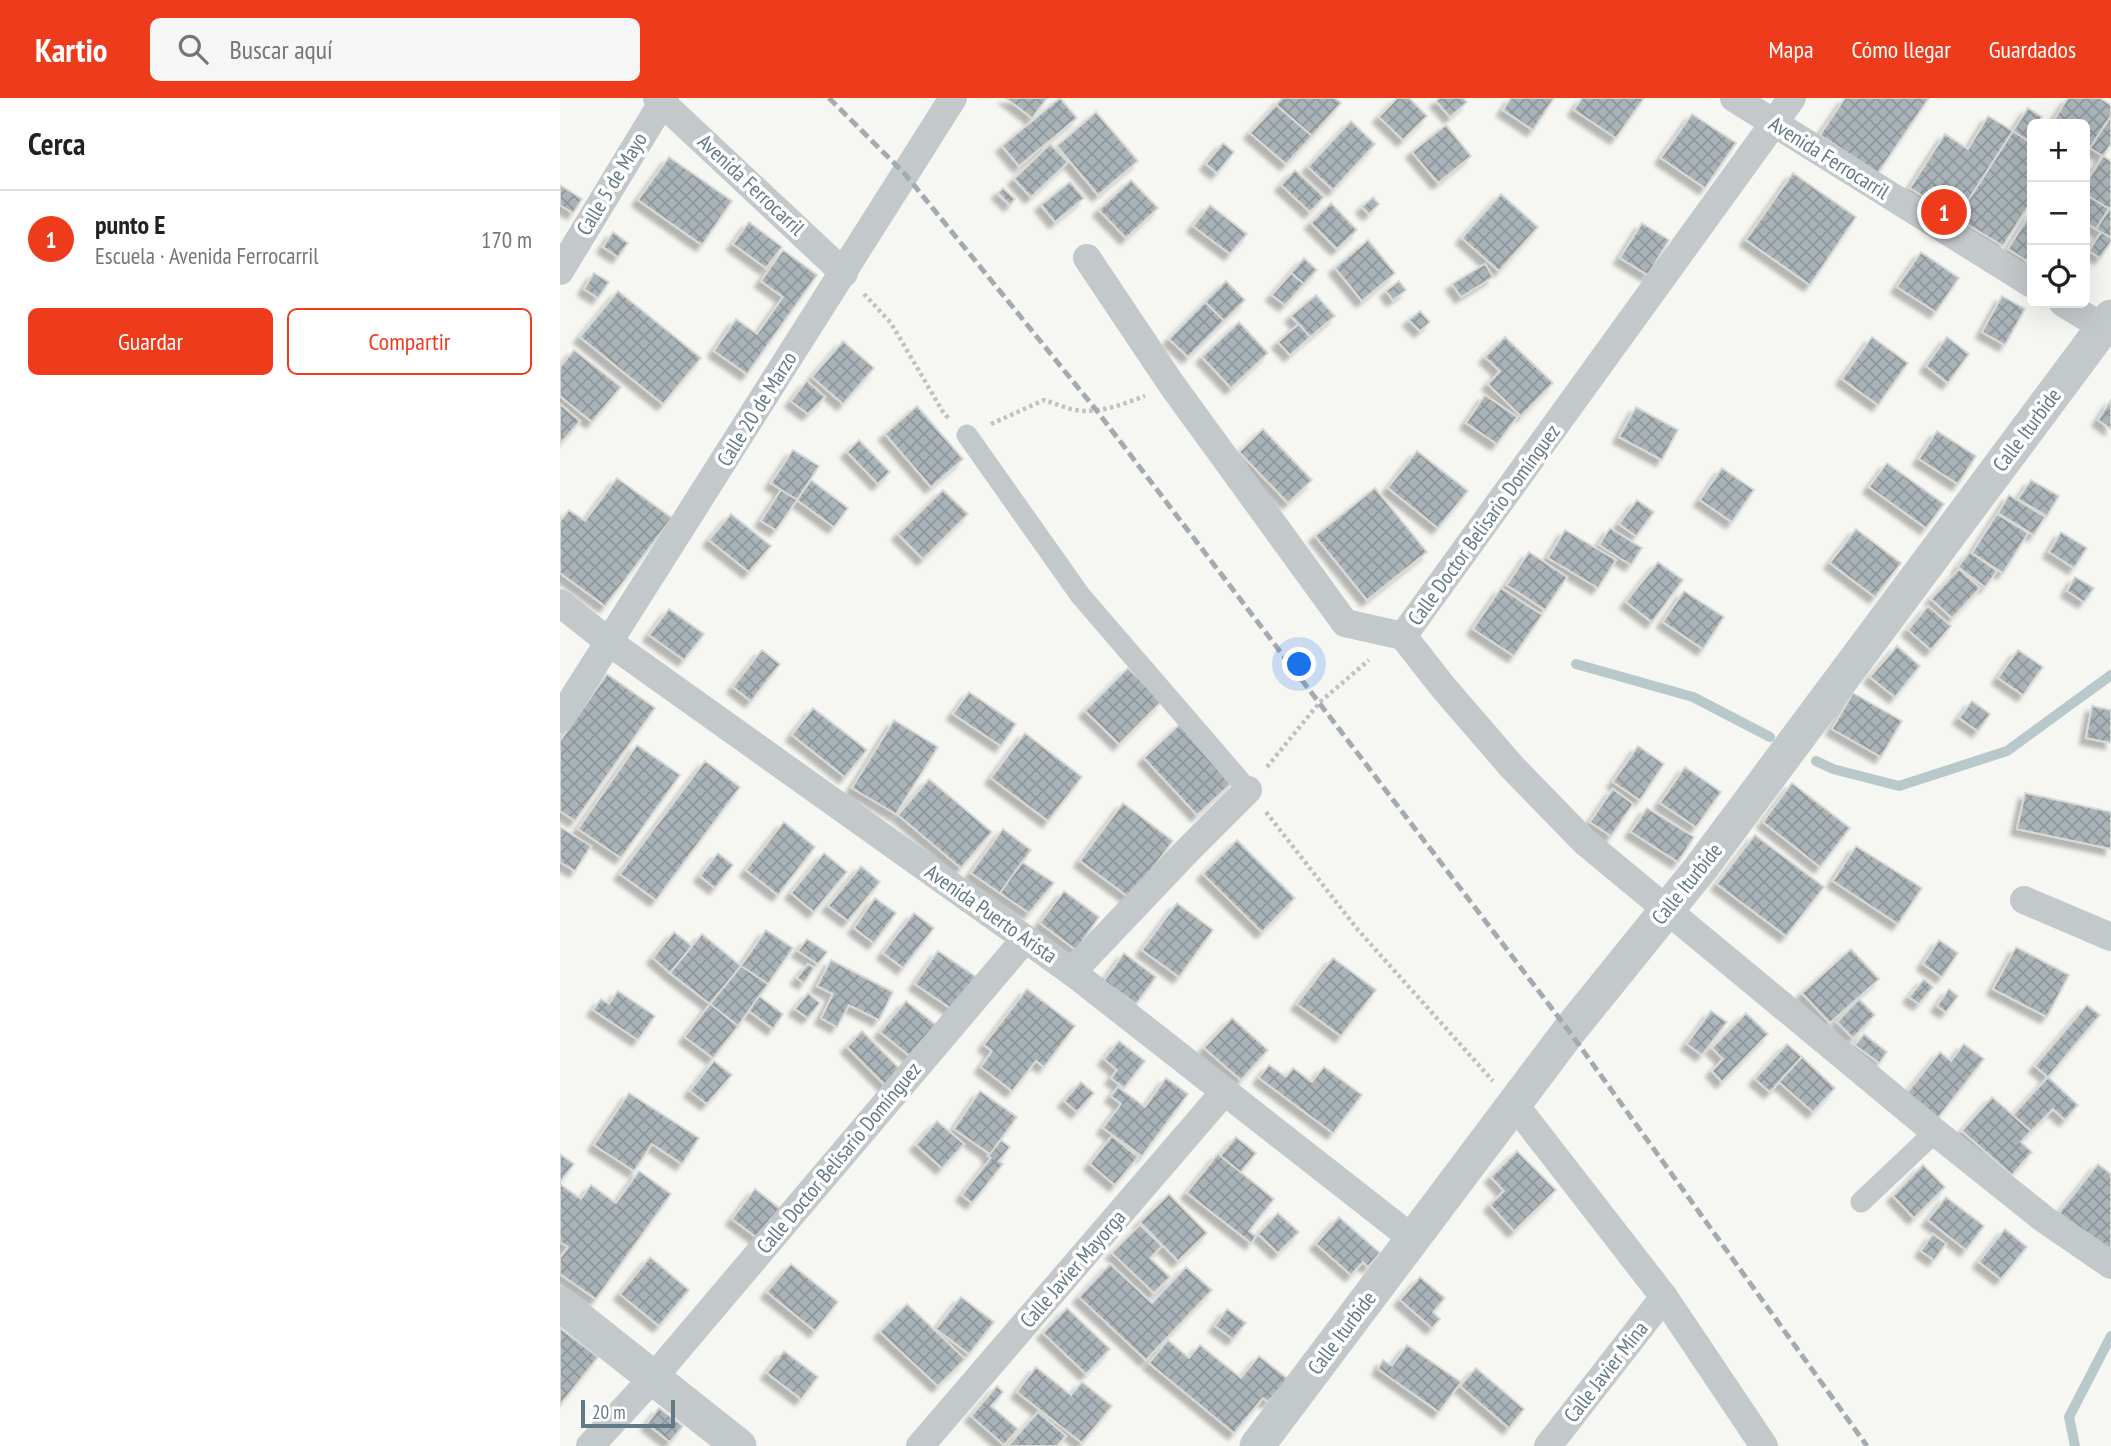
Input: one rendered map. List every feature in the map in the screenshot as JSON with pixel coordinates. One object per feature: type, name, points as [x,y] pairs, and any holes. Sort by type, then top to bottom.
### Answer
[{"type":"street","name":"Calle 20 de Marzo","points":[[560,719],[953,98]]},
{"type":"street","name":"Avenida Ferrocarril","points":[[1734,98],[2027,281]]},
{"type":"street","name":"Calle Doctor Belisario Domínguez","points":[[1403,636],[1792,98]]},
{"type":"street","name":"Avenida Ferrocarril","points":[[661,100],[844,273]]},
{"type":"street","name":"Calle 5 de Mayo","points":[[560,271],[661,100]]},
{"type":"street","points":[[1087,258],[1172,385],[1345,624],[1403,636],[1443,687],[1512,766],[1584,842],[1935,1132],[2044,1219],[2111,1265]]},
{"type":"street","points":[[2073,308],[2108,326]]},
{"type":"street","name":"Calle Iturbide","points":[[1257,1446],[1569,1031],[1700,869],[2108,326]]},
{"type":"street","points":[[967,435],[1080,595],[1248,790],[1072,972]]},
{"type":"street","name":"Avenida Puerto Arista","points":[[560,603],[609,642],[1072,972],[1413,1239]]},
{"type":"street","points":[[2024,900],[2111,937]]},
{"type":"street","name":"Calle Doctor Belisario Domínguez","points":[[590,1446],[653,1378],[1025,939]]},
{"type":"street","name":"Calle Javier Mayorga","points":[[920,1446],[1225,1091]]},
{"type":"street","points":[[1515,1105],[1664,1297],[1764,1446]]},
{"type":"street","points":[[1861,1202],[1935,1132]]},
{"type":"street","name":"Calle Javier Mina","points":[[1548,1446],[1664,1297]]},
{"type":"street","points":[[560,1304],[739,1446]]},
{"type":"path","points":[[844,273],[891,323],[943,412],[967,435],[1044,400],[1076,410],[1097,411],[1172,385]]},
{"type":"path","name":"Calle Doctor Belisario Domínguez","points":[[1248,790],[1321,702],[1362,665],[1403,636]]},
{"type":"path","points":[[1248,790],[1358,930],[1515,1105]]},
{"type":"building","points":[[1006,98],[1047,98],[1032,118]]},
{"type":"building","points":[[1060,98],[1077,118],[1019,166],[1002,146]]},
{"type":"building","points":[[1282,98],[1335,98],[1341,103],[1312,136],[1276,105]]},
{"type":"building","points":[[1397,98],[1409,98],[1427,116],[1403,140],[1379,117]]},
{"type":"building","points":[[1440,98],[1463,98],[1467,102],[1450,117],[1436,101]]},
{"type":"building","points":[[1511,98],[1554,98],[1533,130],[1503,110]]},
{"type":"building","points":[[1582,98],[1644,98],[1616,138],[1574,110]]},
{"type":"building","points":[[1845,98],[1929,98],[1878,173],[1820,135]]},
{"type":"building","points":[[2068,98],[2100,98],[2111,105],[2111,116],[2090,148],[2090,119],[2055,119]]},
{"type":"building","points":[[1276,105],[1312,136],[1286,164],[1250,133]]},
{"type":"building","points":[[2028,108],[2042,117],[2027,119],[2027,140],[2013,131]]},
{"type":"building","points":[[1096,112],[1138,161],[1098,195],[1057,146]]},
{"type":"building","points":[[1692,114],[1736,143],[1705,188],[1661,158]]},
{"type":"building","points":[[1988,116],[2013,131],[1957,218],[1910,188],[1945,134],[1968,149]]},
{"type":"building","points":[[2111,116],[2111,144],[2103,156],[2090,148]]},
{"type":"building","points":[[1351,121],[1375,144],[1333,190],[1308,167]]},
{"type":"building","points":[[1446,125],[1471,156],[1438,183],[1412,152]]},
{"type":"building","points":[[2013,131],[2027,141],[2027,208],[2003,246],[1957,218]]},
{"type":"building","points":[[1223,143],[1234,152],[1217,173],[1206,164]]},
{"type":"building","points":[[1050,144],[1068,162],[1031,197],[1014,179]]},
{"type":"building","points":[[2103,156],[2111,161],[2109,209],[2090,197],[2090,177]]},
{"type":"building","points":[[669,157],[732,201],[702,245],[638,200]]},
{"type":"building","points":[[1295,170],[1324,197],[1310,212],[1281,185]]},
{"type":"building","points":[[1793,173],[1856,217],[1810,285],[1746,240]]},
{"type":"building","points":[[1131,180],[1158,208],[1126,238],[1099,210]]},
{"type":"building","points":[[1070,182],[1084,198],[1055,222],[1041,205]]},
{"type":"building","points":[[560,185],[582,199],[573,213],[560,205]]},
{"type":"building","points":[[1003,188],[1015,199],[1010,205],[998,193]]},
{"type":"building","points":[[1501,194],[1538,227],[1499,271],[1462,238]]},
{"type":"building","points":[[1373,197],[1379,204],[1369,214],[1362,207]]},
{"type":"building","points":[[2090,197],[2109,209],[2096,229],[2090,225]]},
{"type":"building","points":[[1331,203],[1357,230],[1337,249],[1311,223]]},
{"type":"building","points":[[1210,205],[1247,234],[1230,254],[1193,226]]},
{"type":"building","points":[[2109,209],[2111,211],[2111,238],[2096,229]]},
{"type":"building","points":[[2027,219],[2027,261],[2008,249]]},
{"type":"building","points":[[749,222],[782,247],[766,268],[733,244]]},
{"type":"building","points":[[1642,223],[1669,240],[1648,275],[1620,258]]},
{"type":"building","points":[[613,232],[628,243],[618,257],[603,247]]},
{"type":"building","points":[[2101,232],[2111,238],[2100,258],[2090,249]]},
{"type":"building","points":[[1368,240],[1395,273],[1362,301],[1335,268]]},
{"type":"building","points":[[783,250],[817,275],[747,374],[714,351],[736,319],[757,334],[783,297],[761,281]]},
{"type":"building","points":[[1921,252],[1959,278],[1936,312],[1897,287]]},
{"type":"building","points":[[1304,258],[1317,270],[1304,284],[1291,273]]},
{"type":"building","points":[[1485,264],[1493,277],[1461,297],[1452,284]]},
{"type":"building","points":[[594,273],[609,282],[598,298],[584,289]]},
{"type":"building","points":[[1291,273],[1304,284],[1285,305],[1272,295]]},
{"type":"building","points":[[1226,281],[1245,300],[1224,321],[1205,302]]},
{"type":"building","points":[[1399,281],[1406,290],[1393,300],[1386,291]]},
{"type":"building","points":[[618,291],[701,358],[663,404],[580,337]]},
{"type":"building","points":[[1316,295],[1335,316],[1310,337],[1291,316]]},
{"type":"building","points":[[2002,296],[2025,309],[2005,345],[1982,332]]},
{"type":"building","points":[[1205,302],[1224,321],[1188,357],[1169,339]]},
{"type":"building","points":[[1420,311],[1430,322],[1420,331],[1409,320]]},
{"type":"building","points":[[1239,322],[1268,353],[1231,388],[1202,357]]},
{"type":"building","points":[[1299,324],[1310,337],[1290,355],[1278,342]]},
{"type":"building","points":[[1505,337],[1553,383],[1521,416],[1488,384],[1500,371],[1485,357]]},
{"type":"building","points":[[1872,337],[1908,363],[1878,405],[1842,379]]},
{"type":"building","points":[[1947,337],[1969,354],[1948,383],[1926,366]]},
{"type":"building","points":[[843,341],[874,368],[843,404],[812,377]]},
{"type":"building","points":[[574,350],[621,387],[592,422],[560,396],[560,367]]},
{"type":"building","points":[[807,381],[825,397],[808,414],[791,401]]},
{"type":"building","points":[[1485,395],[1517,417],[1497,444],[1466,423]]},
{"type":"building","points":[[2111,400],[2111,429],[2098,420]]},
{"type":"building","points":[[560,404],[580,421],[560,444]]},
{"type":"building","points":[[917,406],[963,459],[931,487],[885,434]]},
{"type":"building","points":[[1636,407],[1678,430],[1662,460],[1619,437]]},
{"type":"building","points":[[1263,429],[1312,480],[1288,503],[1239,452]]},
{"type":"building","points":[[1937,431],[1976,456],[1958,484],[1919,459]]},
{"type":"building","points":[[859,440],[890,472],[878,484],[847,452]]},
{"type":"building","points":[[793,450],[819,466],[797,500],[771,483]]},
{"type":"building","points":[[1417,451],[1468,491],[1438,528],[1388,488]]},
{"type":"building","points":[[1887,463],[1944,504],[1926,528],[1869,487]]},
{"type":"building","points":[[1722,468],[1754,490],[1732,522],[1700,500]]},
{"type":"building","points":[[617,478],[672,518],[605,606],[560,573],[560,521],[569,510],[585,521]]},
{"type":"building","points":[[811,480],[848,508],[834,527],[797,500]]},
{"type":"building","points":[[2031,480],[2059,496],[2047,516],[2018,499]]},
{"type":"building","points":[[1375,488],[1427,552],[1367,600],[1315,536]]},
{"type":"building","points":[[781,490],[797,500],[776,530],[761,521]]},
{"type":"building","points":[[943,490],[968,514],[923,559],[898,534]]},
{"type":"building","points":[[2009,495],[2045,517],[2034,535],[1998,513]]},
{"type":"building","points":[[1637,500],[1654,512],[1636,536],[1619,524]]},
{"type":"building","points":[[731,514],[771,546],[749,572],[709,540]]},
{"type":"building","points":[[1997,514],[2028,533],[2003,573],[1972,553]]},
{"type":"building","points":[[1610,528],[1642,548],[1631,565],[1599,545]]},
{"type":"building","points":[[1856,529],[1901,563],[1875,597],[1830,563]]},
{"type":"building","points":[[1565,530],[1616,560],[1598,588],[1548,558]]},
{"type":"building","points":[[2061,532],[2087,548],[2074,568],[2049,552]]},
{"type":"building","points":[[1529,552],[1567,577],[1545,610],[1507,585]]},
{"type":"building","points":[[1970,552],[1997,571],[1985,587],[1958,567]]},
{"type":"building","points":[[1658,562],[1683,580],[1652,622],[1626,602]]},
{"type":"building","points":[[1959,569],[1980,588],[1952,618],[1931,599]]},
{"type":"building","points":[[2075,577],[2094,588],[2084,602],[2067,591]]},
{"type":"building","points":[[1501,588],[1542,615],[1514,656],[1473,629]]},
{"type":"building","points":[[1684,591],[1724,617],[1703,649],[1663,622]]},
{"type":"building","points":[[1928,606],[1951,626],[1931,650],[1908,630]]},
{"type":"building","points":[[669,609],[704,634],[684,660],[649,635]]},
{"type":"building","points":[[1897,646],[1920,666],[1895,697],[1870,677]]},
{"type":"building","points":[[762,650],[780,664],[751,701],[733,687]]},
{"type":"building","points":[[2018,650],[2043,667],[2023,695],[1998,678]]},
{"type":"building","points":[[1128,668],[1162,701],[1119,744],[1085,711]]},
{"type":"building","points":[[607,674],[655,708],[575,821],[560,811],[560,741]]},
{"type":"building","points":[[969,692],[1016,724],[1001,746],[953,714]]},
{"type":"building","points":[[1853,693],[1902,721],[1881,757],[1832,729]]},
{"type":"building","points":[[1972,701],[1990,714],[1978,731],[1959,718]]},
{"type":"building","points":[[2092,706],[2111,710],[2111,743],[2086,738]]},
{"type":"building","points":[[813,708],[867,750],[845,777],[792,735]]},
{"type":"building","points":[[894,720],[938,747],[896,814],[852,788]]},
{"type":"building","points":[[1180,724],[1234,781],[1197,815],[1144,758]]},
{"type":"building","points":[[1025,733],[1082,777],[1048,821],[991,778]]},
{"type":"building","points":[[637,745],[680,775],[621,858],[578,829]]},
{"type":"building","points":[[1638,746],[1664,764],[1640,800],[1613,782]]},
{"type":"building","points":[[705,761],[740,787],[656,900],[620,874]]},
{"type":"building","points":[[1685,767],[1721,792],[1696,827],[1660,803]]},
{"type":"building","points":[[929,779],[992,832],[961,868],[898,815]]},
{"type":"building","points":[[1792,783],[1850,828],[1820,867],[1763,822]]},
{"type":"building","points":[[1613,789],[1633,804],[1611,836],[1590,822]]},
{"type":"building","points":[[2025,793],[2111,812],[2111,849],[2017,829]]},
{"type":"building","points":[[1123,803],[1173,841],[1130,898],[1080,861]]},
{"type":"building","points":[[1647,808],[1694,837],[1678,862],[1631,832]]},
{"type":"building","points":[[784,822],[815,847],[778,895],[746,870]]},
{"type":"building","points":[[560,827],[591,846],[575,871],[560,862]]},
{"type":"building","points":[[1003,829],[1031,850],[1000,893],[971,873]]},
{"type":"building","points":[[1755,835],[1824,887],[1786,936],[1717,884]]},
{"type":"building","points":[[1237,840],[1295,898],[1262,932],[1203,874]]},
{"type":"building","points":[[1856,846],[1922,888],[1898,924],[1833,881]]},
{"type":"building","points":[[718,853],[733,865],[715,888],[700,876]]},
{"type":"building","points":[[824,853],[847,872],[814,912],[791,893]]},
{"type":"building","points":[[1022,862],[1054,883],[1029,913],[1000,893]]},
{"type":"building","points":[[861,866],[880,882],[848,921],[828,906]]},
{"type":"building","points":[[1064,891],[1099,917],[1076,950],[1040,923]]},
{"type":"building","points":[[875,898],[896,913],[874,943],[854,928]]},
{"type":"building","points":[[1177,903],[1213,930],[1179,977],[1142,950]]},
{"type":"building","points":[[914,913],[934,928],[903,968],[883,953]]},
{"type":"building","points":[[766,930],[793,948],[768,984],[741,966]]},
{"type":"building","points":[[674,932],[692,946],[670,973],[653,958]]},
{"type":"building","points":[[702,934],[741,966],[710,1004],[670,973]]},
{"type":"building","points":[[807,939],[827,952],[818,964],[798,951]]},
{"type":"building","points":[[1939,940],[1958,953],[1942,977],[1923,964]]},
{"type":"building","points":[[2016,947],[2069,975],[2047,1017],[1993,989]]},
{"type":"building","points":[[1851,949],[1879,979],[1830,1023],[1802,993]]},
{"type":"building","points":[[938,951],[982,981],[959,1014],[915,984]]},
{"type":"building","points":[[1124,953],[1156,977],[1136,1004],[1104,981]]},
{"type":"building","points":[[1333,958],[1376,990],[1341,1036],[1297,1004]]},
{"type":"building","points":[[831,960],[893,992],[879,1020],[849,1005],[837,1027],[821,1018],[833,994],[817,986]]},
{"type":"building","points":[[808,964],[814,968],[804,983],[797,978]]},
{"type":"building","points":[[741,966],[768,984],[738,1026],[710,1004]]},
{"type":"building","points":[[1924,979],[1933,987],[1919,1004],[1909,997]]},
{"type":"building","points":[[1027,989],[1075,1026],[1044,1067],[1036,1061],[1012,1091],[981,1067],[992,1051],[984,1045]]},
{"type":"building","points":[[1949,989],[1958,996],[1946,1012],[1937,1006]]},
{"type":"building","points":[[618,991],[655,1016],[638,1040],[593,1010],[601,999],[609,1004]]},
{"type":"building","points":[[808,993],[820,1003],[808,1018],[795,1009]]},
{"type":"building","points":[[759,996],[783,1014],[773,1029],[749,1011]]},
{"type":"building","points":[[1859,999],[1875,1015],[1853,1038],[1837,1022]]},
{"type":"building","points":[[906,1001],[941,1029],[916,1061],[880,1032]]},
{"type":"building","points":[[710,1004],[738,1026],[713,1058],[685,1037]]},
{"type":"building","points":[[2087,1005],[2100,1015],[2048,1077],[2035,1066]]},
{"type":"building","points":[[1711,1011],[1727,1022],[1702,1055],[1687,1044]]},
{"type":"building","points":[[1746,1013],[1768,1034],[1722,1082],[1712,1071],[1723,1059],[1712,1048]]},
{"type":"building","points":[[1232,1018],[1268,1050],[1241,1080],[1204,1048]]},
{"type":"building","points":[[862,1031],[907,1076],[892,1092],[847,1047]]},
{"type":"building","points":[[1864,1034],[1887,1052],[1879,1063],[1855,1045]]},
{"type":"building","points":[[1119,1041],[1145,1061],[1124,1088],[1111,1078],[1117,1070],[1104,1059]]},
{"type":"building","points":[[1787,1044],[1802,1057],[1770,1092],[1755,1079]]},
{"type":"building","points":[[1964,1044],[1984,1059],[1937,1119],[1906,1094],[1940,1052],[1951,1061]]},
{"type":"building","points":[[1802,1057],[1835,1088],[1813,1112],[1779,1082]]},
{"type":"building","points":[[714,1061],[732,1075],[707,1104],[690,1091]]},
{"type":"building","points":[[1269,1065],[1286,1077],[1293,1068],[1312,1082],[1324,1067],[1362,1095],[1333,1133],[1259,1078]]},
{"type":"building","points":[[2048,1077],[2078,1105],[2065,1120],[2053,1109],[2031,1131],[2013,1115]]},
{"type":"building","points":[[1166,1078],[1188,1094],[1142,1156],[1103,1128],[1121,1104],[1111,1096],[1118,1087],[1145,1107]]},
{"type":"building","points":[[1081,1082],[1094,1093],[1077,1112],[1064,1101]]},
{"type":"building","points":[[980,1091],[1017,1117],[990,1154],[954,1129]]},
{"type":"building","points":[[629,1093],[699,1138],[682,1164],[652,1144],[634,1171],[594,1145]]},
{"type":"building","points":[[1992,1097],[2031,1131],[2021,1142],[2032,1152],[2012,1175],[1962,1131]]},
{"type":"building","points":[[937,1121],[964,1144],[942,1168],[916,1145]]},
{"type":"building","points":[[1112,1136],[1138,1157],[1115,1185],[1090,1164]]},
{"type":"building","points":[[1236,1137],[1256,1153],[1240,1173],[1220,1156]]},
{"type":"building","points":[[1001,1140],[1010,1147],[999,1161],[1003,1164],[972,1203],[962,1195],[991,1158],[988,1156]]},
{"type":"building","points":[[1517,1151],[1556,1190],[1514,1231],[1490,1205],[1504,1191],[1491,1177]]},
{"type":"building","points":[[560,1154],[574,1164],[560,1182]]},
{"type":"building","points":[[1218,1154],[1274,1199],[1249,1231],[1256,1236],[1251,1243],[1187,1193]]},
{"type":"building","points":[[2098,1164],[2111,1174],[2111,1254],[2059,1213]]},
{"type":"building","points":[[1923,1165],[1945,1187],[1914,1218],[1893,1196]]},
{"type":"building","points":[[639,1171],[671,1194],[596,1299],[560,1274],[560,1258],[568,1247],[560,1242],[560,1184],[581,1199],[591,1185],[616,1203]]},
{"type":"building","points":[[755,1189],[783,1211],[760,1240],[732,1219]]},
{"type":"building","points":[[1169,1194],[1207,1233],[1178,1261],[1140,1222]]},
{"type":"building","points":[[1946,1197],[1984,1226],[1966,1250],[1928,1220]]},
{"type":"building","points":[[1278,1213],[1299,1232],[1278,1253],[1258,1234]]},
{"type":"building","points":[[1339,1217],[1380,1253],[1368,1267],[1363,1262],[1351,1275],[1316,1244]]},
{"type":"building","points":[[1140,1225],[1162,1246],[1150,1258],[1170,1277],[1154,1293],[1112,1253]]},
{"type":"building","points":[[2005,1229],[2027,1247],[2001,1279],[1979,1262]]},
{"type":"building","points":[[1933,1234],[1946,1244],[1934,1260],[1921,1251]]},
{"type":"building","points":[[650,1257],[689,1290],[659,1326],[620,1294]]},
{"type":"building","points":[[791,1264],[838,1302],[815,1331],[767,1292]]},
{"type":"building","points":[[1110,1264],[1152,1303],[1186,1267],[1212,1290],[1146,1360],[1079,1297]]},
{"type":"building","points":[[1420,1277],[1445,1298],[1433,1312],[1440,1319],[1432,1328],[1400,1300]]},
{"type":"building","points":[[961,1297],[994,1322],[969,1354],[936,1329]]},
{"type":"building","points":[[907,1304],[965,1359],[938,1386],[880,1332]]},
{"type":"building","points":[[1067,1308],[1110,1349],[1086,1374],[1043,1333]]},
{"type":"building","points":[[1227,1309],[1246,1323],[1233,1339],[1215,1326]]},
{"type":"building","points":[[560,1328],[598,1357],[560,1405]]},
{"type":"building","points":[[1168,1340],[1189,1358],[1200,1345],[1241,1378],[1259,1356],[1288,1379],[1268,1402],[1263,1398],[1234,1433],[1149,1363]]},
{"type":"building","points":[[1407,1345],[1461,1382],[1439,1412],[1378,1369],[1383,1360],[1392,1366]]},
{"type":"building","points":[[784,1351],[818,1377],[801,1399],[767,1373]]},
{"type":"building","points":[[1036,1367],[1071,1395],[1082,1382],[1112,1406],[1082,1443],[1017,1392]]},
{"type":"building","points":[[1476,1368],[1524,1409],[1509,1428],[1460,1386]]},
{"type":"building","points":[[997,1386],[1003,1392],[991,1406],[1018,1429],[1004,1445],[971,1416]]},
{"type":"building","points":[[659,1408],[683,1426],[670,1442],[647,1424]]},
{"type":"building","points":[[1038,1412],[1066,1436],[1057,1446],[1008,1446]]},
{"type":"waterway","points":[[1576,664],[1693,697],[1770,737]]},
{"type":"waterway","points":[[1816,761],[1833,769],[1899,786],[2007,751],[2111,675]]},
{"type":"waterway","points":[[2075,1446],[2069,1417],[2111,1336]]},
{"type":"railway","points":[[829,98],[905,174],[1097,411],[1569,1031],[1867,1446]]},
{"type":"place","name":"punto E","points":[[1944,212]]}]
